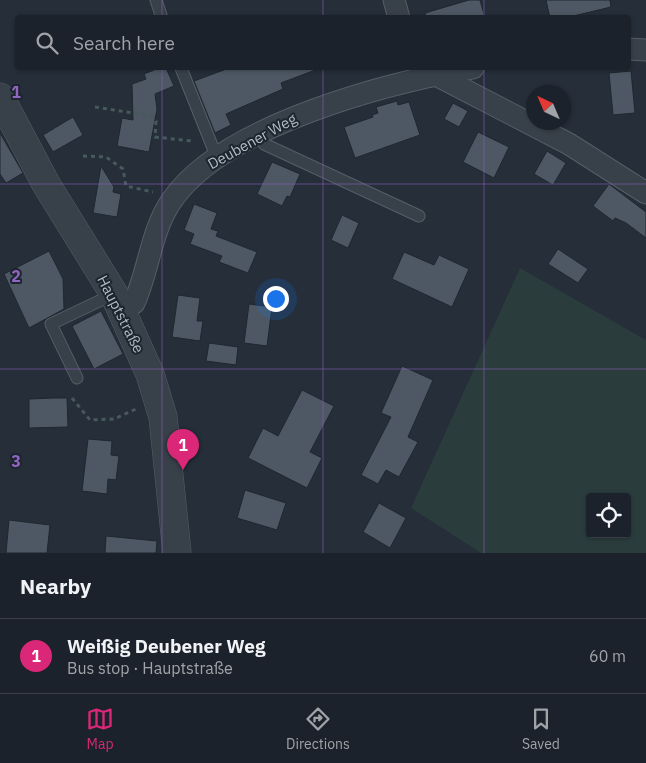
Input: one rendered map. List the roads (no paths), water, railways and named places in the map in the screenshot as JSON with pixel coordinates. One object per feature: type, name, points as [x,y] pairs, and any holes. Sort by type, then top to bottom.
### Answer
[{"type":"street","points":[[394,0],[398,15]]},
{"type":"street","points":[[631,49],[646,50]]},
{"type":"street","name":"Deubener Weg","points":[[117,301],[134,303],[154,241],[172,200],[200,170],[217,158],[258,134],[308,110],[422,74],[456,70]]},
{"type":"street","points":[[422,74],[569,144],[646,193]]},
{"type":"street","name":"Hauptstraße","points":[[0,97],[46,184],[117,301],[150,374],[163,417],[177,553]]},
{"type":"lane","points":[[156,0],[161,15]]},
{"type":"lane","points":[[181,70],[217,158]]},
{"type":"lane","points":[[258,134],[264,144],[419,216]]},
{"type":"lane","points":[[77,378],[51,324],[117,301]]},
{"type":"place","name":"Weißig Deubener Weg","points":[[183,470]]}]
